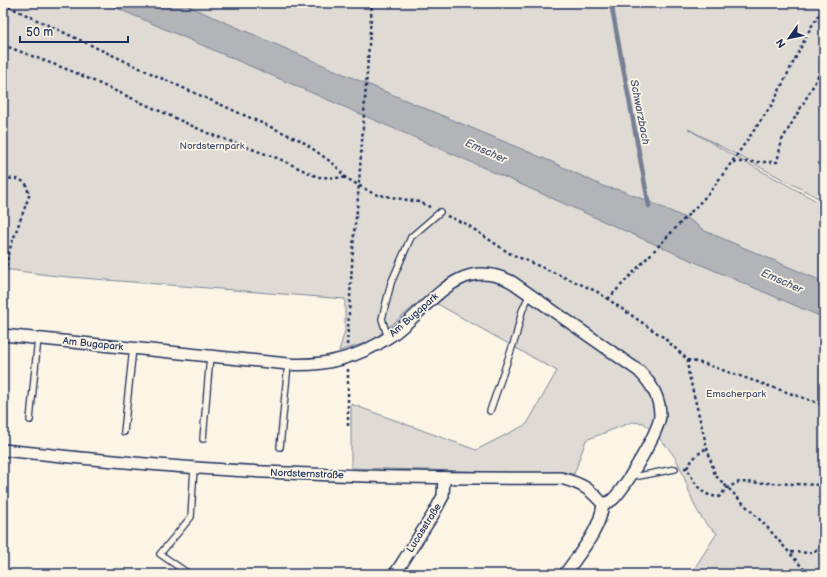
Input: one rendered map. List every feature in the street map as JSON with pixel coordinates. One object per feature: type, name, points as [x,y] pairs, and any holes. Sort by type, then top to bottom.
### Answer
[{"type":"street","name":"Am Bugapark","points":[[3,335],[288,364],[300,365],[317,363],[346,357],[368,349],[389,338],[406,325],[447,287],[461,278],[490,274],[498,276],[512,282],[530,294],[639,371],[653,388],[659,407],[660,417],[657,427],[634,472],[611,500],[603,504]]},
{"type":"street","name":"Nordsternstraße","points":[[3,450],[194,468],[266,472],[444,478],[562,478],[578,483],[592,492],[603,504]]},
{"type":"street","name":"Lucasstraße","points":[[395,574],[434,513],[443,496],[444,478]]},
{"type":"street","points":[[565,574],[597,527],[602,515],[603,504]]},
{"type":"lane","points":[[389,338],[382,319],[391,283],[410,238],[440,212]]},
{"type":"lane","points":[[490,411],[516,336],[522,311],[530,294]]},
{"type":"lane","points":[[30,420],[38,338]]},
{"type":"lane","points":[[124,432],[133,348]]},
{"type":"lane","points":[[203,439],[210,356]]},
{"type":"lane","points":[[280,447],[288,364]]},
{"type":"lane","points":[[189,574],[160,554],[191,517],[194,468]]},
{"type":"lane","points":[[634,472],[639,476],[675,469]]},
{"type":"path","points":[[348,429],[346,357],[372,3]]},
{"type":"path","points":[[3,4],[161,78],[302,141],[335,165],[346,178],[374,194],[419,202],[466,224],[509,253],[596,292],[608,299],[662,337],[688,360],[705,364],[824,405]]},
{"type":"path","points":[[608,299],[693,210],[732,162],[773,103],[811,27],[824,8]]},
{"type":"path","points":[[3,45],[74,72],[210,134],[277,158],[318,177],[346,178]]},
{"type":"path","points":[[732,162],[777,162],[782,140],[824,64]]},
{"type":"path","points":[[3,178],[16,179],[25,182],[29,196],[9,251],[3,286]]},
{"type":"path","points":[[688,360],[688,371],[715,475],[751,510],[808,574]]},
{"type":"path","points":[[687,468],[690,462],[700,451],[707,448]]},
{"type":"path","points":[[675,469],[687,468]]},
{"type":"path","points":[[687,468],[701,491],[710,496],[719,497],[728,488],[739,482],[824,485]]},
{"type":"path","points":[[790,552],[812,552],[824,545]]},
{"type":"green space","points":[[3,3],[824,3],[824,201],[688,129],[824,205],[824,574],[691,574],[717,533],[708,525],[695,506],[683,474],[672,453],[644,423],[632,422],[586,440],[574,474],[351,468],[351,404],[476,450],[527,424],[557,371],[425,297],[372,341],[339,351],[345,331],[345,299],[57,276],[3,269]]},
{"type":"water","name":"Emscher","points":[[105,3],[181,3],[346,75],[550,161],[605,187],[620,190],[648,201],[690,220],[705,231],[824,282],[824,318],[464,159]]},
{"type":"waterway","name":"Schwarzbach","points":[[611,3],[649,206]]},
{"type":"park label","name":"Nordsternpark","points":[[212,146]]},
{"type":"park label","name":"Emscherpark","points":[[736,394]]}]
